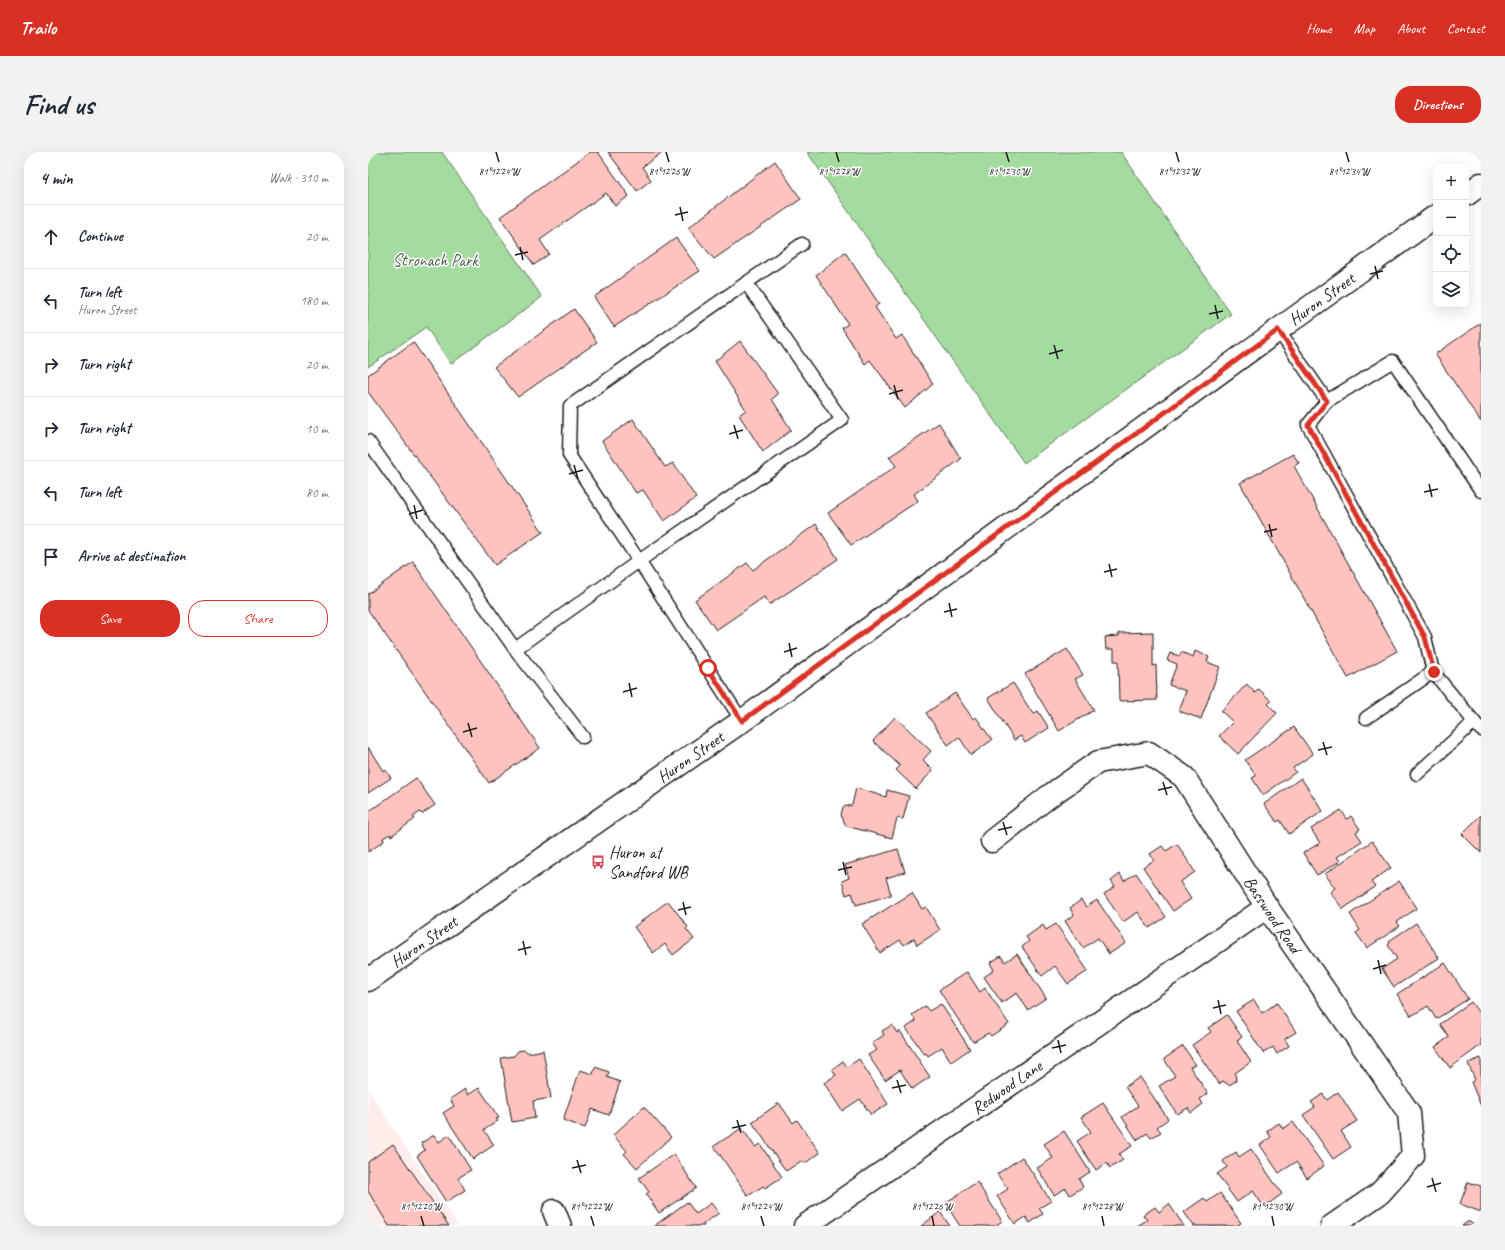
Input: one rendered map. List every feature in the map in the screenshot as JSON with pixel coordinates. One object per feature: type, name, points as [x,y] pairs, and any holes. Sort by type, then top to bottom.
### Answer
[{"type":"street","points":[[1469,193],[1481,184]]},
{"type":"street","name":"Huron Street","points":[[368,980],[742,721],[1433,218]]},
{"type":"street","name":"Basswood Road","points":[[992,841],[1048,797],[1098,762],[1148,753],[1184,777],[1267,907],[1409,1113],[1413,1156],[1380,1193],[1332,1226]]},
{"type":"street","name":"Redwood Lane","points":[[805,1226],[1267,907]]},
{"type":"lane","points":[[742,721],[569,455],[570,406],[802,244]]},
{"type":"lane","points":[[515,649],[842,420],[746,283]]},
{"type":"lane","points":[[1278,330],[1327,401]]},
{"type":"lane","points":[[1417,774],[1478,726],[1434,672],[1425,637],[1308,425],[1327,401],[1393,361],[1481,491]]},
{"type":"lane","points":[[368,440],[515,649],[583,737]]},
{"type":"lane","points":[[1366,718],[1434,672]]},
{"type":"shaded area","points":[[368,1090],[458,1226],[368,1226]]},
{"type":"green space","name":"Stronach Park","points":[[368,152],[442,152],[542,297],[451,364],[426,327],[368,367]]},
{"type":"green space","points":[[807,152],[1121,152],[1231,314],[1024,463]]},
{"type":"building","points":[[590,152],[598,152],[629,196],[615,206],[606,193],[540,240],[549,254],[534,265],[500,217]]},
{"type":"building","points":[[608,152],[663,152],[642,167],[651,180],[637,191]]},
{"type":"building","points":[[775,161],[801,199],[714,259],[688,228]]},
{"type":"building","points":[[676,238],[700,271],[614,327],[594,297]]},
{"type":"building","points":[[845,252],[879,304],[875,307],[896,339],[902,335],[933,384],[905,408],[870,360],[865,364],[842,328],[848,324],[816,275]]},
{"type":"building","points":[[574,309],[597,342],[518,397],[494,367]]},
{"type":"building","points":[[1481,323],[1481,422],[1435,354]]},
{"type":"building","points":[[740,341],[778,394],[772,399],[791,430],[763,452],[739,415],[746,410],[715,361]]},
{"type":"building","points":[[413,342],[543,532],[495,565],[368,392],[368,375]]},
{"type":"building","points":[[633,419],[665,467],[673,463],[696,498],[664,521],[643,490],[636,493],[602,441]]},
{"type":"building","points":[[939,423],[961,459],[914,494],[918,501],[851,545],[828,513],[896,466],[889,457]]},
{"type":"building","points":[[1293,454],[1299,463],[1294,466],[1397,651],[1348,678],[1240,483]]},
{"type":"building","points":[[816,524],[838,559],[769,605],[764,597],[716,630],[695,600],[747,563],[753,570]]},
{"type":"building","points":[[413,562],[540,748],[489,783],[368,610],[368,594]]},
{"type":"building","points":[[1153,632],[1153,666],[1156,665],[1157,700],[1119,701],[1118,661],[1114,661],[1114,649],[1106,649],[1105,637],[1119,636],[1119,633]]},
{"type":"building","points":[[1067,649],[1083,675],[1075,679],[1094,710],[1059,731],[1025,674]]},
{"type":"building","points":[[1195,651],[1209,657],[1207,662],[1220,667],[1201,719],[1179,711],[1186,691],[1169,685],[1177,664],[1167,660],[1170,653],[1180,656],[1181,652],[1193,657]]},
{"type":"building","points":[[1013,683],[1033,714],[1038,711],[1049,728],[1025,743],[1021,736],[1014,740],[988,698]]},
{"type":"building","points":[[1247,684],[1255,693],[1259,689],[1271,701],[1268,704],[1277,713],[1238,754],[1219,736],[1233,722],[1221,711]]},
{"type":"building","points":[[955,693],[973,719],[976,717],[992,740],[971,755],[959,737],[948,745],[926,713]]},
{"type":"building","points":[[895,717],[931,751],[923,760],[933,770],[916,789],[896,770],[900,766],[873,741]]},
{"type":"building","points":[[1294,727],[1313,754],[1293,768],[1296,772],[1263,795],[1252,778],[1256,776],[1245,760]]},
{"type":"building","points":[[368,747],[383,771],[385,769],[391,778],[368,793]]},
{"type":"building","points":[[416,778],[435,805],[422,814],[420,812],[413,817],[415,819],[391,836],[390,834],[383,838],[384,841],[368,852],[368,812]]},
{"type":"building","points":[[1301,778],[1323,811],[1289,834],[1280,820],[1277,822],[1264,804]]},
{"type":"building","points":[[856,788],[886,797],[887,790],[909,796],[903,819],[897,818],[892,838],[846,826],[841,815],[843,807],[852,805]]},
{"type":"building","points":[[1341,810],[1347,819],[1351,816],[1360,829],[1356,832],[1362,841],[1337,857],[1340,861],[1317,875],[1303,853],[1320,843],[1311,829]]},
{"type":"building","points":[[1481,815],[1481,853],[1462,834]]},
{"type":"building","points":[[1372,841],[1391,868],[1371,882],[1375,887],[1343,909],[1330,892],[1335,888],[1325,874]]},
{"type":"building","points":[[1177,844],[1195,872],[1180,882],[1191,899],[1173,911],[1143,867],[1154,860],[1150,854],[1162,846],[1166,851]]},
{"type":"building","points":[[898,849],[905,872],[886,878],[891,895],[856,905],[852,893],[846,895],[842,881],[849,878],[845,865]]},
{"type":"building","points":[[1136,873],[1166,917],[1149,928],[1138,912],[1123,922],[1104,894],[1115,887],[1111,881],[1120,874],[1124,881]]},
{"type":"building","points":[[1399,881],[1417,908],[1397,922],[1400,926],[1367,948],[1356,933],[1360,930],[1350,914]]},
{"type":"building","points":[[912,893],[922,909],[926,907],[940,930],[917,945],[914,938],[904,945],[900,940],[880,953],[862,924]]},
{"type":"building","points":[[1081,900],[1086,907],[1097,900],[1126,943],[1109,954],[1098,938],[1083,948],[1065,921],[1074,915],[1070,908]]},
{"type":"building","points":[[668,901],[688,927],[686,929],[694,939],[673,955],[665,944],[653,953],[634,927]]},
{"type":"building","points":[[1416,923],[1439,958],[1394,987],[1382,969],[1397,959],[1388,945],[1390,943],[1389,941]]},
{"type":"building","points":[[1056,924],[1088,971],[1068,984],[1055,966],[1042,976],[1022,947],[1029,941],[1026,937],[1043,925],[1046,930]]},
{"type":"building","points":[[1017,954],[1046,998],[1028,1010],[1017,993],[1002,1003],[984,977],[994,970],[990,963],[1001,956],[1005,962]]},
{"type":"building","points":[[1445,963],[1468,999],[1436,1019],[1428,1006],[1411,1016],[1397,994]]},
{"type":"building","points":[[967,972],[980,992],[985,988],[1009,1024],[991,1036],[988,1033],[973,1042],[939,990]]},
{"type":"building","points":[[1254,1000],[1262,1013],[1277,1003],[1296,1032],[1285,1039],[1289,1046],[1277,1054],[1273,1047],[1263,1053],[1236,1011]]},
{"type":"building","points":[[1471,1002],[1481,1016],[1481,1045],[1450,1068],[1435,1047],[1449,1037],[1440,1024]]},
{"type":"building","points":[[941,1004],[970,1049],[951,1062],[942,1047],[928,1056],[926,1053],[924,1054],[906,1028],[916,1021],[912,1015],[925,1006],[929,1011]]},
{"type":"building","points":[[1227,1015],[1242,1037],[1237,1041],[1251,1062],[1235,1073],[1236,1081],[1229,1085],[1223,1081],[1219,1084],[1192,1045],[1211,1032],[1208,1028]]},
{"type":"building","points":[[892,1025],[897,1033],[900,1031],[930,1077],[912,1089],[900,1070],[885,1080],[868,1055],[877,1050],[872,1043],[884,1035],[882,1031]]},
{"type":"building","points":[[1183,1046],[1196,1065],[1190,1067],[1208,1094],[1200,1099],[1203,1104],[1191,1113],[1188,1108],[1177,1114],[1159,1086],[1175,1076],[1164,1059]]},
{"type":"building","points":[[524,1050],[529,1053],[543,1050],[551,1098],[533,1101],[535,1118],[512,1122],[501,1058],[514,1056],[518,1051]]},
{"type":"building","points":[[1481,1058],[1481,1106],[1471,1082],[1475,1080],[1468,1063]]},
{"type":"building","points":[[859,1059],[888,1104],[871,1115],[860,1099],[842,1111],[824,1083],[836,1075],[832,1069],[843,1061],[847,1067]]},
{"type":"building","points":[[595,1067],[609,1072],[607,1077],[620,1082],[609,1115],[592,1109],[585,1128],[563,1120],[580,1070],[593,1074]]},
{"type":"building","points":[[1140,1077],[1168,1119],[1157,1127],[1161,1132],[1151,1138],[1147,1133],[1137,1140],[1122,1117],[1138,1106],[1125,1087]]},
{"type":"building","points":[[479,1088],[499,1118],[496,1119],[498,1121],[484,1130],[494,1145],[473,1159],[443,1113],[454,1106],[450,1099],[465,1089],[468,1095]]},
{"type":"building","points":[[1338,1092],[1357,1121],[1341,1131],[1351,1147],[1333,1159],[1303,1115],[1315,1107],[1311,1102],[1323,1094],[1327,1100]]},
{"type":"building","points":[[779,1103],[793,1123],[797,1120],[820,1153],[805,1163],[801,1161],[786,1171],[752,1122]]},
{"type":"building","points":[[1103,1103],[1132,1146],[1119,1154],[1123,1160],[1110,1168],[1107,1163],[1096,1170],[1077,1141],[1091,1132],[1081,1117]]},
{"type":"building","points":[[644,1107],[671,1137],[637,1168],[624,1154],[627,1151],[613,1135]]},
{"type":"building","points":[[1293,1122],[1324,1166],[1307,1178],[1296,1162],[1279,1173],[1260,1145],[1271,1137],[1267,1131],[1279,1123],[1283,1129]]},
{"type":"building","points":[[742,1128],[755,1147],[760,1144],[782,1177],[765,1188],[763,1186],[748,1196],[714,1146]]},
{"type":"building","points":[[1064,1131],[1090,1172],[1079,1179],[1083,1187],[1070,1195],[1066,1188],[1054,1195],[1037,1168],[1053,1158],[1044,1144]]},
{"type":"building","points":[[434,1135],[439,1142],[449,1135],[471,1170],[458,1178],[465,1190],[446,1202],[417,1156],[425,1150],[421,1143]]},
{"type":"building","points":[[393,1144],[449,1226],[389,1226],[368,1191],[368,1162]]},
{"type":"building","points":[[1251,1149],[1282,1194],[1264,1207],[1253,1191],[1237,1202],[1217,1174],[1227,1167],[1223,1161],[1236,1152],[1239,1157]]},
{"type":"building","points":[[674,1154],[696,1188],[659,1213],[646,1194],[649,1192],[639,1178]]},
{"type":"building","points":[[1022,1157],[1051,1201],[1039,1208],[1043,1214],[1030,1223],[1026,1217],[1015,1224],[997,1196],[1008,1189],[997,1174]]},
{"type":"building","points":[[977,1182],[1002,1221],[995,1226],[960,1226],[945,1203]]},
{"type":"building","points":[[1468,1182],[1481,1186],[1481,1212],[1460,1204]]},
{"type":"building","points":[[1220,1193],[1241,1223],[1236,1226],[1194,1226],[1184,1212],[1204,1198],[1207,1202]]},
{"type":"building","points":[[687,1202],[696,1214],[711,1203],[719,1213],[703,1224],[704,1226],[654,1226]]},
{"type":"building","points":[[1169,1204],[1184,1226],[1137,1226],[1147,1220],[1143,1215],[1155,1207],[1159,1212]]},
{"type":"building","points":[[940,1212],[950,1226],[921,1226]]},
{"type":"building","points":[[1467,1222],[1470,1222],[1475,1226],[1462,1226]]},
{"type":"place","name":"Huron at Sandford WB","points":[[598,862]]},
{"type":"route","points":[[708,668],[742,721],[1278,330],[1327,401],[1308,425],[1425,637],[1434,672]]}]
